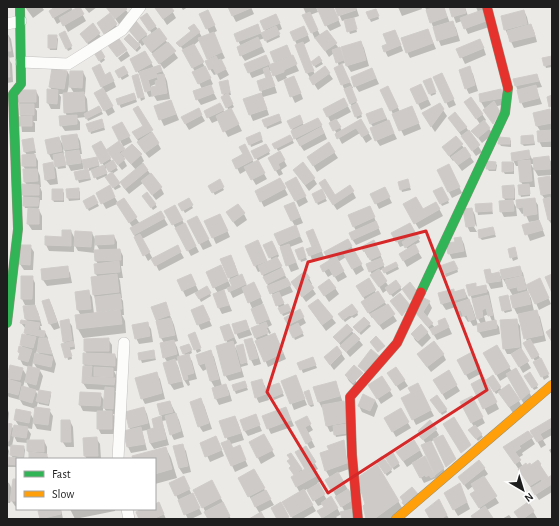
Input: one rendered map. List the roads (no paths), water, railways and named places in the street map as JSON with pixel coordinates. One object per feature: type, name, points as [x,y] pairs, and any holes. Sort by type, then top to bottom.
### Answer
[{"type":"street","points":[[7,323],[12,230],[13,94],[21,84],[20,7]]},
{"type":"street","points":[[21,62],[68,64],[122,30],[140,7]]},
{"type":"street","points":[[358,519],[352,454],[350,397],[397,343],[505,113],[508,89],[487,7]]},
{"type":"street","points":[[7,24],[21,21]]},
{"type":"street","points":[[7,89],[21,84]]},
{"type":"street","points":[[118,458],[124,343]]},
{"type":"street","points":[[396,519],[552,385]]}]
